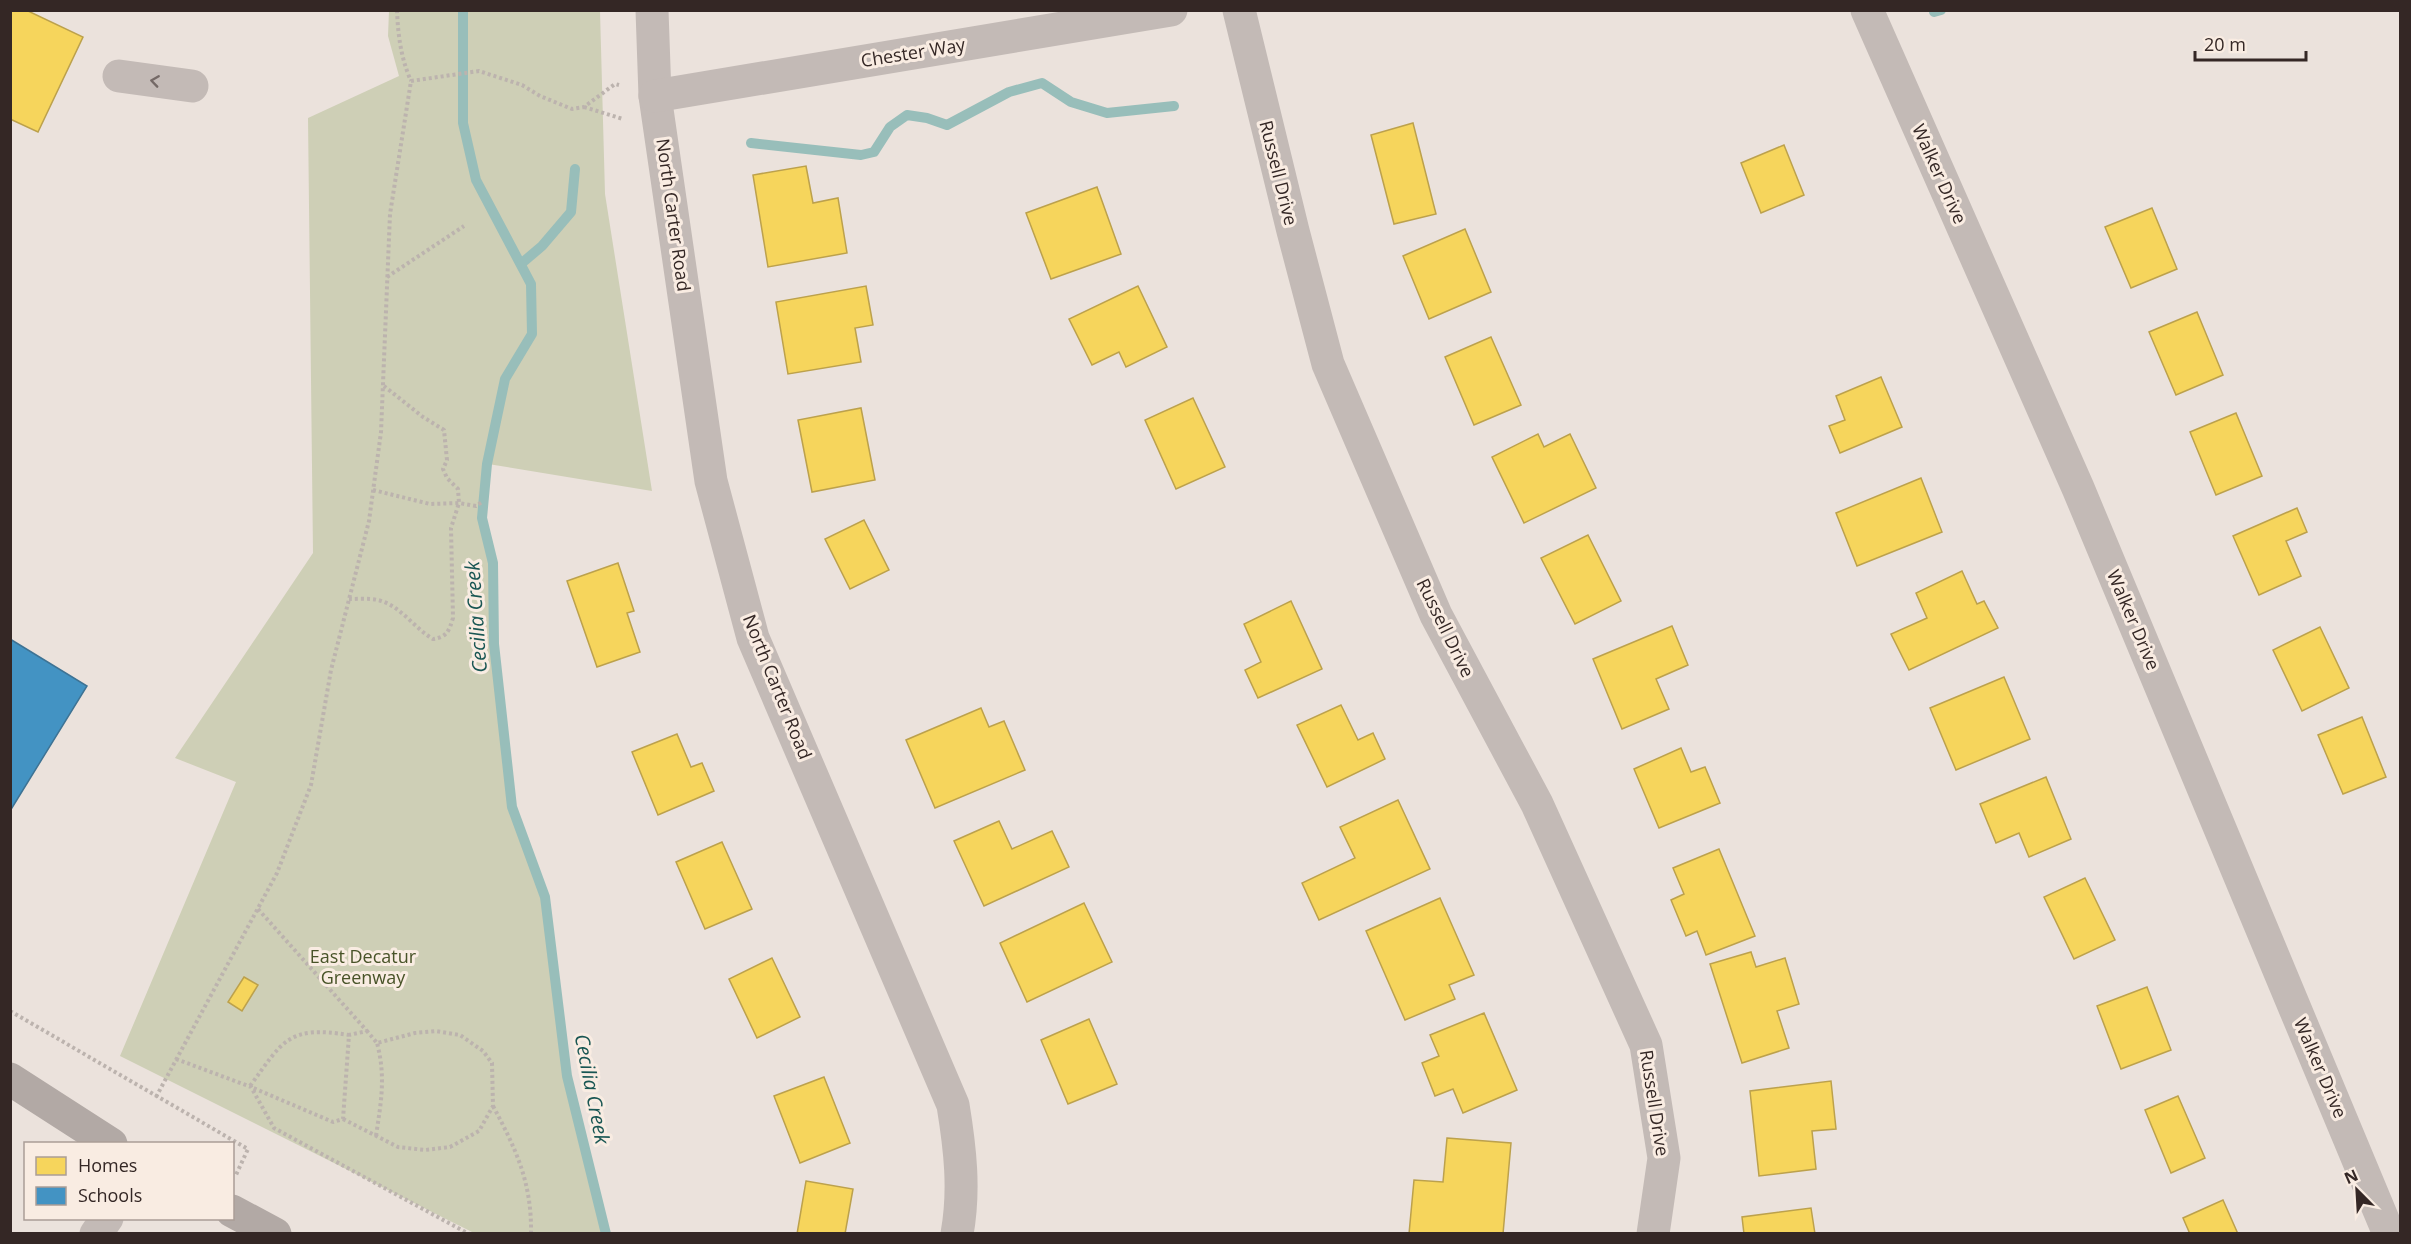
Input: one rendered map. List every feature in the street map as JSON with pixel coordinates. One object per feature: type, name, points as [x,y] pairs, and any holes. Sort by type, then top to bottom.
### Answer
[{"type":"main road","points":[[10,1079],[109,1142]]},
{"type":"main road","points":[[234,1212],[274,1233]]},
{"type":"street","name":"North Carter Road","points":[[652,10],[656,96],[711,481],[753,638],[953,1105],[962,1161],[961,1213],[957,1233]]},
{"type":"street","name":"Chester Way","points":[[656,96],[1172,10]]},
{"type":"street","name":"Russell Drive","points":[[1239,10],[1328,364],[1436,615],[1537,804],[1646,1045],[1664,1158],[1653,1233]]},
{"type":"street","name":"Walker Drive","points":[[1867,10],[2078,488],[2389,1233]]},
{"type":"street","points":[[119,76],[192,86]]},
{"type":"street","points":[[96,1233],[106,1220]]},
{"type":"path","points":[[156,1097],[277,873],[311,785],[331,670],[369,521],[381,432],[390,214],[411,81],[403,63],[397,10]]},
{"type":"path","points":[[411,81],[479,71],[522,85],[540,96],[572,109],[584,107],[615,84],[656,96]]},
{"type":"path","points":[[387,277],[464,226]]},
{"type":"path","points":[[349,598],[379,600],[393,606],[420,631],[433,639],[443,637],[449,631],[453,618],[451,528],[459,503],[458,489],[447,478],[443,469],[447,460],[444,430],[383,386]]},
{"type":"path","points":[[373,490],[430,504],[459,503],[476,506],[482,502]]},
{"type":"path","points":[[258,909],[377,1043],[383,1065],[376,1136]]},
{"type":"path","points":[[10,1011],[248,1149],[234,1179]]},
{"type":"path","points":[[250,1086],[278,1047],[297,1035],[316,1031],[350,1035],[367,1032]]},
{"type":"path","points":[[377,1043],[415,1033],[436,1031],[460,1035],[483,1051],[492,1063],[493,1106],[516,1149],[532,1208],[531,1233]]},
{"type":"path","points":[[343,1119],[350,1035]]},
{"type":"path","points":[[177,1059],[250,1086],[333,1122],[343,1119],[398,1147],[425,1150],[450,1147],[478,1131],[493,1106]]},
{"type":"path","points":[[250,1086],[274,1128],[469,1233]]},
{"type":"green space","name":"East Decatur Greenway","points":[[389,11],[600,11],[605,194],[652,491],[488,464],[482,518],[493,563],[496,595],[494,644],[512,807],[545,897],[567,1076],[606,1233],[474,1233],[120,1056],[236,782],[175,758],[313,553],[308,118],[399,76],[388,36]]},
{"type":"building: Homes","points":[[10,10],[26,10],[83,37],[38,132],[10,119]]},
{"type":"building: Homes","points":[[1413,123],[1436,214],[1394,224],[1371,135]]},
{"type":"building: Homes","points":[[1784,145],[1804,195],[1761,213],[1741,163]]},
{"type":"building: Homes","points":[[806,166],[813,203],[838,198],[847,253],[768,267],[753,175]]},
{"type":"building: Homes","points":[[1097,187],[1121,254],[1051,279],[1026,213]]},
{"type":"building: Homes","points":[[2152,208],[2177,269],[2131,288],[2105,227]]},
{"type":"building: Homes","points":[[1465,229],[1491,292],[1429,319],[1403,256]]},
{"type":"building: Homes","points":[[866,286],[873,325],[855,328],[861,362],[788,374],[776,302]]},
{"type":"building: Homes","points":[[1138,286],[1167,347],[1126,367],[1119,352],[1092,365],[1069,319]]},
{"type":"building: Homes","points":[[2197,312],[2223,375],[2176,395],[2149,332]]},
{"type":"building: Homes","points":[[1491,337],[1521,405],[1474,425],[1445,357]]},
{"type":"building: Homes","points":[[1881,377],[1902,427],[1840,453],[1829,426],[1845,420],[1836,396]]},
{"type":"building: Homes","points":[[1193,398],[1225,467],[1176,489],[1145,420]]},
{"type":"building: Homes","points":[[861,408],[875,480],[812,492],[798,420]]},
{"type":"building: Homes","points":[[2236,413],[2262,476],[2216,495],[2190,432]]},
{"type":"building: Homes","points":[[1538,434],[1544,447],[1570,434],[1596,488],[1524,523],[1492,457]]},
{"type":"building: Homes","points":[[1921,478],[1942,532],[1857,566],[1836,513]]},
{"type":"building: Homes","points":[[2297,508],[2307,532],[2286,541],[2301,576],[2259,595],[2233,536]]},
{"type":"building: Homes","points":[[864,520],[889,570],[850,589],[825,539]]},
{"type":"building: Homes","points":[[1588,535],[1621,601],[1575,624],[1541,558]]},
{"type":"building: Homes","points":[[618,563],[634,611],[627,613],[640,652],[597,667],[567,581]]},
{"type":"building: Homes","points":[[1962,571],[1977,604],[1984,601],[1998,628],[1909,670],[1891,634],[1927,618],[1916,593]]},
{"type":"building: Homes","points":[[1291,601],[1322,669],[1258,698],[1245,670],[1261,662],[1244,624]]},
{"type":"building: Homes","points":[[1672,626],[1688,665],[1656,679],[1669,709],[1622,729],[1593,659]]},
{"type":"building: Homes","points":[[2320,627],[2349,688],[2302,711],[2273,650]]},
{"type":"building: Homes","points":[[2004,677],[2030,739],[1956,770],[1930,708]]},
{"type":"building: Homes","points":[[1341,705],[1358,740],[1373,733],[1385,759],[1327,787],[1297,725]]},
{"type":"building: Homes","points":[[981,708],[989,727],[1004,721],[1025,770],[935,808],[906,740]]},
{"type":"building: Homes","points":[[2362,717],[2386,777],[2343,794],[2318,735]]},
{"type":"building: Homes","points":[[677,734],[691,767],[702,763],[714,791],[658,815],[632,752]]},
{"type":"building: Homes","points":[[1681,748],[1691,772],[1705,767],[1720,803],[1659,828],[1634,769]]},
{"type":"building: Homes","points":[[2046,777],[2071,839],[2029,857],[2019,833],[1996,843],[1980,804]]},
{"type":"building: Homes","points":[[1398,800],[1430,869],[1319,920],[1302,883],[1355,858],[1340,827]]},
{"type":"building: Homes","points":[[999,821],[1012,849],[1052,831],[1069,867],[984,906],[954,841]]},
{"type":"building: Homes","points":[[722,842],[752,909],[705,929],[676,862]]},
{"type":"building: Homes","points":[[1719,849],[1755,936],[1706,955],[1697,931],[1686,936],[1671,900],[1684,894],[1673,868]]},
{"type":"building: Homes","points":[[2085,878],[2115,940],[2074,959],[2044,897]]},
{"type":"building: Homes","points":[[1440,898],[1474,975],[1449,985],[1455,999],[1405,1020],[1366,931]]},
{"type":"building: Homes","points":[[1084,903],[1112,962],[1027,1002],[1000,943]]},
{"type":"building: Homes","points":[[1751,952],[1756,967],[1785,958],[1799,1004],[1777,1011],[1789,1048],[1742,1063],[1710,964]]},
{"type":"building: Homes","points":[[772,958],[800,1017],[757,1038],[729,979]]},
{"type":"building: Homes","points":[[244,977],[258,985],[242,1011],[228,1002]]},
{"type":"building: Homes","points":[[2147,987],[2171,1050],[2121,1069],[2097,1006]]},
{"type":"building: Homes","points":[[1484,1013],[1517,1090],[1463,1113],[1453,1089],[1435,1096],[1422,1063],[1439,1056],[1430,1035]]},
{"type":"building: Homes","points":[[1089,1019],[1117,1084],[1068,1104],[1041,1040]]},
{"type":"building: Homes","points":[[824,1077],[850,1143],[800,1163],[774,1096]]},
{"type":"building: Homes","points":[[1831,1081],[1836,1129],[1812,1131],[1816,1169],[1759,1176],[1750,1091]]},
{"type":"building: Homes","points":[[2178,1096],[2205,1158],[2171,1173],[2145,1110]]},
{"type":"building: Homes","points":[[1447,1138],[1511,1143],[1503,1234],[1409,1234],[1414,1180],[1443,1182]]},
{"type":"building: Homes","points":[[806,1181],[853,1189],[845,1234],[797,1234]]},
{"type":"building: Homes","points":[[2223,1200],[2238,1234],[2190,1234],[2183,1218]]},
{"type":"building: Homes","points":[[1811,1208],[1815,1234],[1744,1234],[1742,1217]]},
{"type":"building: Schools","points":[[10,639],[87,686],[10,811]]},
{"type":"waterway","name":"Cecilia Creek","points":[[463,10],[463,123],[476,180],[531,284],[532,334],[505,379],[487,464],[482,518],[493,563],[494,644],[512,807],[545,897],[567,1076],[606,1234]]},
{"type":"waterway","points":[[1934,12],[1941,10]]},
{"type":"waterway","points":[[751,143],[861,155],[874,152],[890,127],[907,115],[927,118],[947,125],[1009,92],[1042,83],[1071,102],[1107,113],[1174,106]]},
{"type":"waterway","points":[[522,263],[542,246],[571,212],[575,169]]}]
